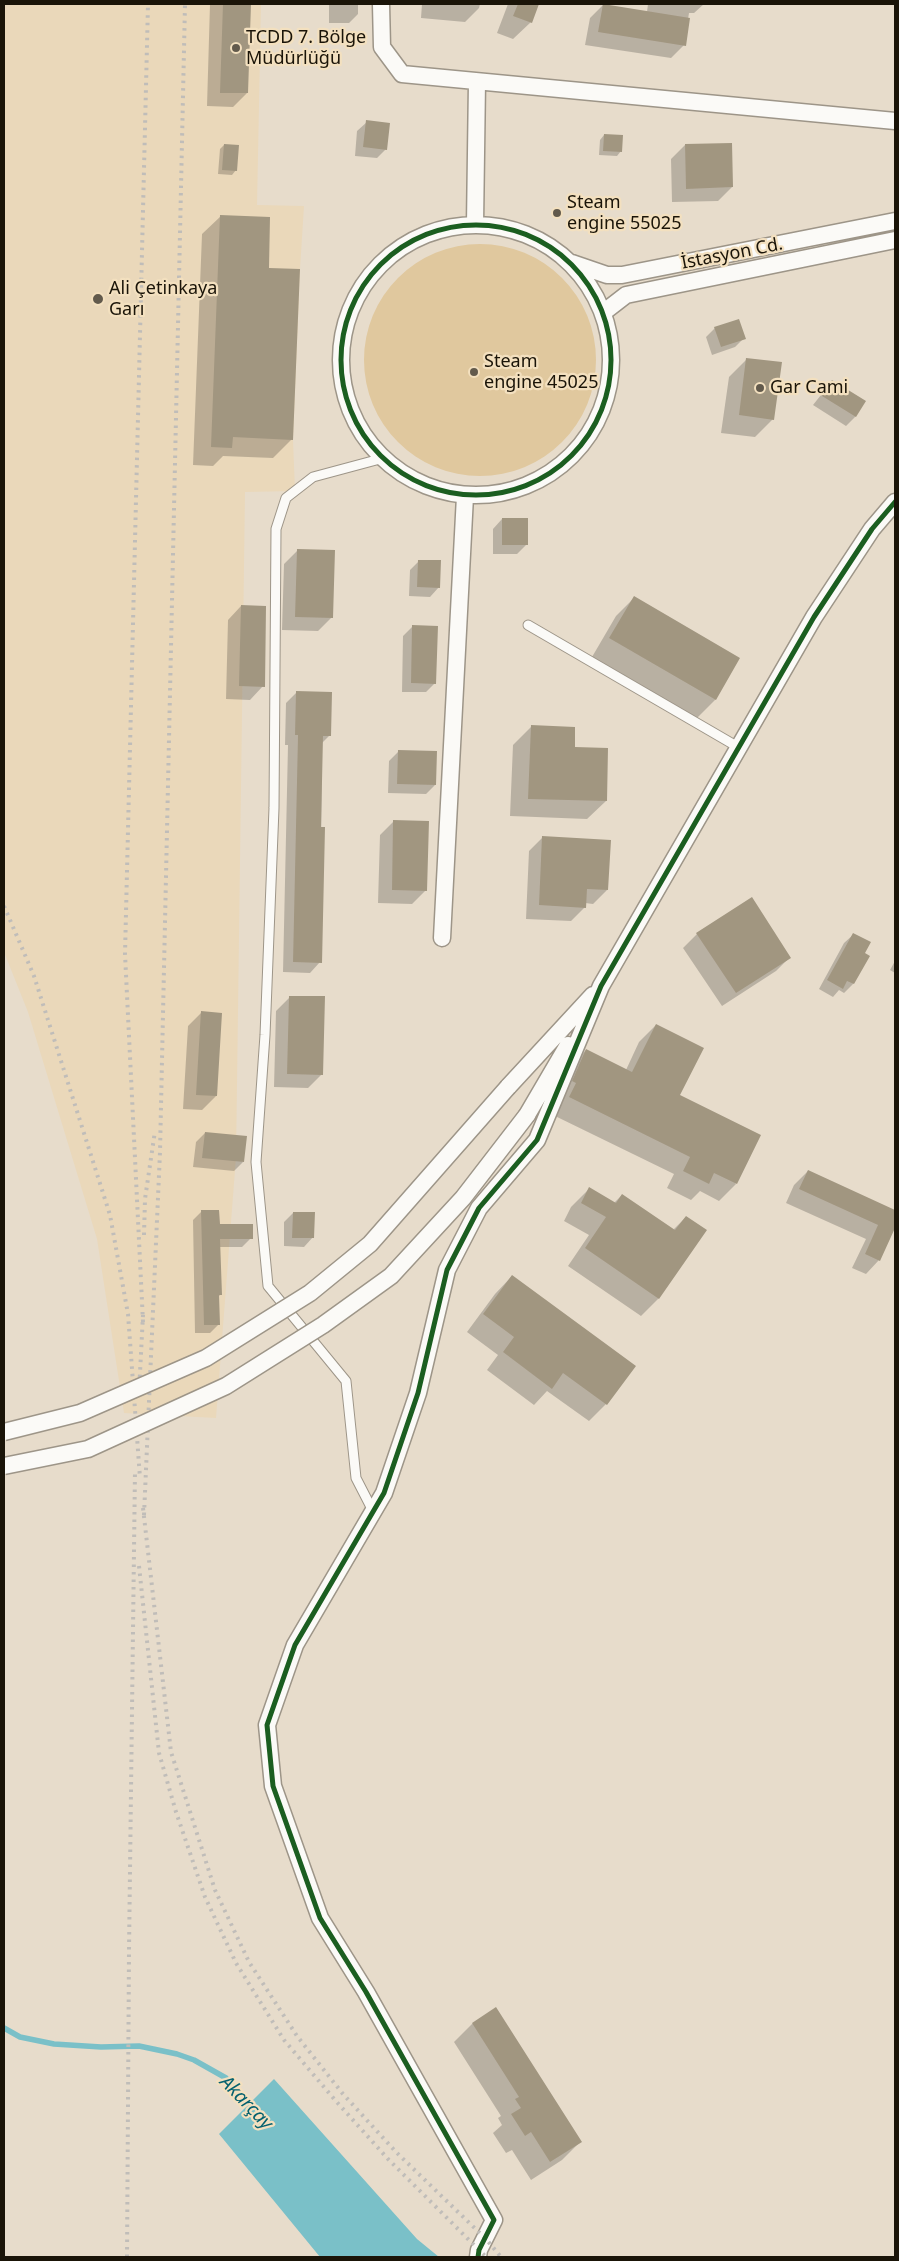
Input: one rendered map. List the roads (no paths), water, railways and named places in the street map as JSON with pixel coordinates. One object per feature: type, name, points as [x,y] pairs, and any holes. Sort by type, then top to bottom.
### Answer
[{"type":"street","points":[[380,4],[382,47],[402,74],[895,121]]},
{"type":"street","points":[[475,224],[478,82]]},
{"type":"street","name":"İstasyon Cd.","points":[[570,262],[607,275],[622,275],[895,221]]},
{"type":"street","points":[[475,224],[510,228],[542,241],[570,262],[590,285],[604,312],[613,357],[606,402],[586,442],[552,474],[510,493],[465,496],[420,484],[380,459],[354,422],[341,378],[342,332],[359,289],[390,255],[430,232],[475,224]]},
{"type":"street","name":"İstasyon Cd.","points":[[604,312],[626,295],[895,240]]},
{"type":"street","points":[[442,938],[465,496]]},
{"type":"street","points":[[4,1466],[88,1449],[226,1386],[323,1325],[391,1276],[463,1198],[527,1115],[814,617],[872,529],[895,502]]},
{"type":"street","points":[[478,2257],[479,2250],[494,2220],[371,2000],[320,1918],[273,1786],[267,1725],[295,1645],[384,1493],[418,1393],[447,1270],[479,1208],[537,1140],[601,986]]},
{"type":"street","points":[[4,1432],[80,1413],[206,1358],[310,1293],[370,1244],[601,986]]},
{"type":"lane","points":[[373,1511],[356,1478],[346,1381],[268,1286],[256,1162],[265,1035],[274,808],[276,529],[286,498],[313,477],[380,459]]},
{"type":"lane","points":[[528,625],[738,747]]},
{"type":"water","points":[[274,2079],[417,2239],[439,2257],[320,2257],[219,2134]]},
{"type":"waterway","name":"Akarçay","points":[[4,2028],[20,2037],[54,2044],[101,2047],[139,2046],[177,2054],[194,2060],[226,2078],[254,2110]]},
{"type":"railway","points":[[143,1322],[125,954],[148,4]]},
{"type":"railway","points":[[144,1515],[160,1152],[185,4]]},
{"type":"railway","points":[[4,906],[34,976],[110,1215],[128,1314],[140,1478]]},
{"type":"railway","points":[[144,1235],[145,1199],[155,1131]]},
{"type":"railway","points":[[139,1392],[143,1315]]},
{"type":"railway","points":[[127,2257],[135,1470]]},
{"type":"railway","points":[[143,1508],[171,1752],[215,1890],[249,1962],[297,2036],[343,2094],[396,2152],[486,2239],[501,2257]]},
{"type":"railway","points":[[139,1566],[159,1753],[176,1812],[205,1897],[236,1963],[284,2040],[335,2100],[388,2159],[486,2257]]},
{"type":"place","name":"TCDD 7. Bölge Müdürlüğü","points":[[236,48]]},
{"type":"place","name":"Steam engine 55025","points":[[557,213]]},
{"type":"place","name":"Ali Çetinkaya Garı","points":[[98,299]]},
{"type":"place","name":"Steam engine 45025","points":[[474,372]]},
{"type":"place","name":"Gar Cami","points":[[760,388]]}]
